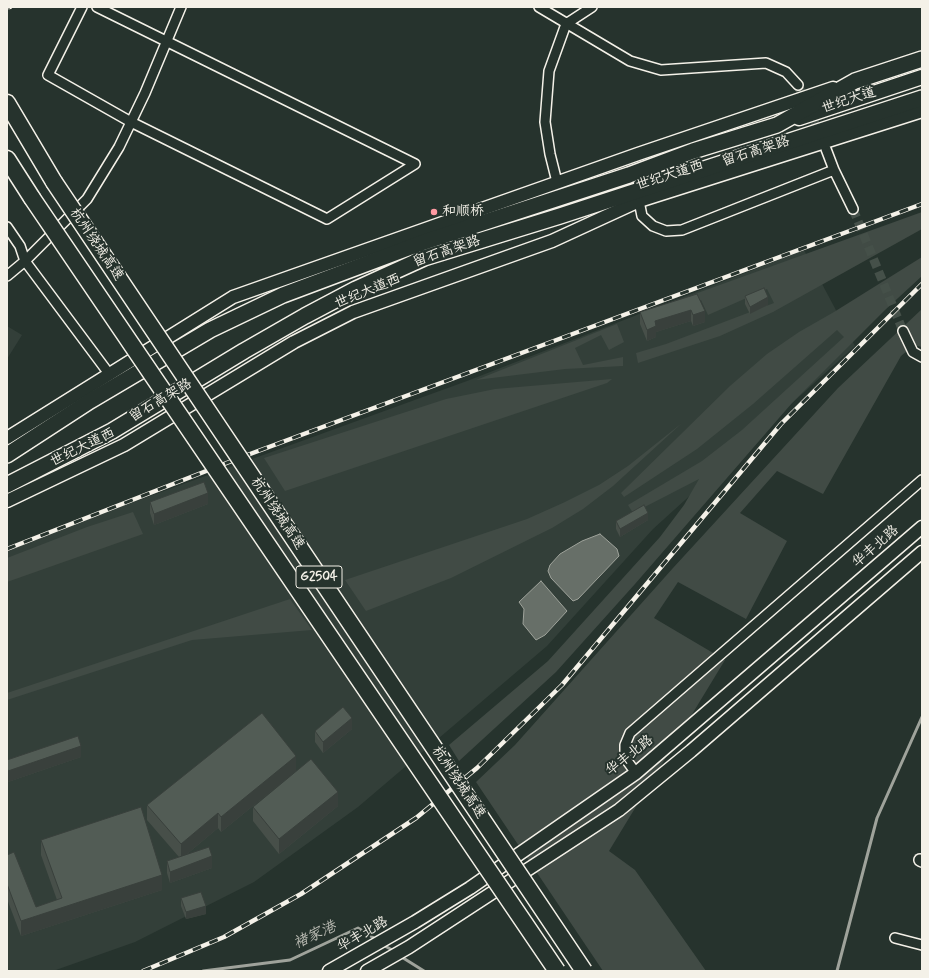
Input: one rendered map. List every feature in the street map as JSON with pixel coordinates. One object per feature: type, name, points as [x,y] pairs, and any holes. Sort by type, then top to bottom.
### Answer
[{"type":"highway","name":"留石高架路","points":[[7,455],[31,441],[90,401],[210,330],[283,295],[424,242],[629,174],[693,151],[777,125],[855,81],[922,59]]},
{"type":"highway","name":"留石高架路","points":[[7,485],[112,431],[244,351],[356,289],[424,258],[568,214],[922,98]]},
{"type":"highway","points":[[7,103],[54,182]]},
{"type":"highway","name":"杭州绕城高速","points":[[7,118],[54,182],[584,971]]},
{"type":"highway","name":"杭州绕城高速","points":[[7,159],[557,971]]},
{"type":"highway","points":[[7,169],[32,198]]},
{"type":"highway","points":[[356,289],[639,201]]},
{"type":"main road","points":[[902,65],[922,66]]},
{"type":"main road","name":"世纪大道","points":[[777,125],[922,78]]},
{"type":"main road","points":[[7,438],[233,297],[556,182],[855,81]]},
{"type":"main road","name":"世纪大道西","points":[[7,501],[124,445],[294,342],[353,312],[552,241],[639,201],[922,111]]},
{"type":"main road","name":"华丰北路","points":[[333,970],[470,888],[636,773],[922,527]]},
{"type":"main road","points":[[372,968],[410,947],[619,810],[691,751],[922,552]]},
{"type":"street","points":[[82,7],[48,75],[131,122],[327,219],[415,164],[97,7]]},
{"type":"street","points":[[7,276],[25,261],[87,199],[119,147],[145,93],[181,7]]},
{"type":"street","points":[[539,7],[630,61],[661,70],[766,63],[786,72],[798,85]]},
{"type":"street","points":[[556,182],[545,122],[549,71],[566,24],[592,7]]},
{"type":"street","points":[[826,149],[834,170],[853,209]]},
{"type":"street","points":[[639,201],[642,216],[653,226],[666,231],[682,230],[805,183],[834,170]]},
{"type":"street","points":[[7,226],[20,246],[25,261],[110,375]]},
{"type":"street","points":[[903,331],[913,352],[922,357]]},
{"type":"street","points":[[636,773],[625,758],[624,745],[630,733],[922,480]]},
{"type":"street","points":[[895,938],[922,945]]},
{"type":"shaded area","points":[[922,212],[922,229],[773,312],[720,336],[638,363],[636,353],[666,344],[774,303],[767,289],[708,315],[701,300],[694,300],[692,295]]},
{"type":"shaded area","points":[[804,250],[855,346],[653,529],[547,646],[358,807],[254,882],[135,942],[53,971],[7,971],[7,548],[467,381]]},
{"type":"shaded area","points":[[922,257],[922,276],[885,310],[792,403],[635,584],[556,672],[459,761],[449,745],[548,661],[660,537],[684,505],[699,479],[633,513],[628,505],[702,461],[742,430],[844,337],[837,330],[753,404],[697,449],[624,497],[621,493],[730,386],[767,354],[799,332]]},
{"type":"shaded area","points":[[922,309],[922,347],[914,345],[901,356],[823,494],[777,471],[740,513],[787,541],[746,619],[678,582],[654,618],[725,660],[609,851],[635,870],[706,971],[603,971],[476,782],[515,745],[673,568],[838,388]]},
{"type":"shaded area","points":[[617,324],[624,342],[609,350],[601,335],[575,348],[583,365],[623,357],[623,366],[565,369],[476,380]]},
{"type":"shaded area","points":[[7,326],[22,335],[7,359]]},
{"type":"shaded area","points":[[612,379],[607,383],[285,491],[264,458],[446,399],[495,389]]},
{"type":"shaded area","points":[[682,423],[613,486],[583,509],[552,528],[451,578],[366,611],[345,580],[527,519],[565,502],[599,485],[628,466]]},
{"type":"shaded area","points":[[133,512],[143,534],[7,582],[7,558],[87,527]]},
{"type":"shaded area","points":[[600,534],[617,549],[619,556],[578,599],[573,601],[551,578],[548,571],[550,565],[560,554],[582,541]]},
{"type":"shaded area","points":[[541,581],[567,611],[545,635],[536,640],[523,624],[524,609],[519,602]]},
{"type":"shaded area","points":[[290,599],[312,630],[192,640],[7,700],[7,693]]},
{"type":"building","points":[[764,288],[768,297],[750,307],[745,296]]},
{"type":"building","points":[[697,294],[705,311],[693,315],[691,310],[655,321],[656,326],[647,330],[640,312]]},
{"type":"building","points":[[204,482],[208,493],[154,514],[150,502]]},
{"type":"building","points":[[644,505],[648,513],[620,529],[616,521]]},
{"type":"building","points":[[343,707],[352,718],[323,742],[315,731]]},
{"type":"building","points":[[262,713],[296,756],[221,817],[218,813],[181,844],[147,805]]},
{"type":"building","points":[[78,736],[81,746],[8,771],[7,760]]},
{"type":"building","points":[[311,759],[338,792],[279,839],[253,807]]},
{"type":"building","points":[[141,807],[162,875],[21,921],[7,884],[7,855],[14,852],[36,907],[62,898],[41,840]]},
{"type":"building","points":[[209,847],[212,856],[170,872],[167,861]]},
{"type":"building","points":[[201,892],[206,906],[186,912],[181,898]]},
{"type":"waterway","points":[[837,971],[877,818],[922,717]]},
{"type":"waterway","name":"褚家港","points":[[203,971],[290,960],[358,928],[377,940]]},
{"type":"waterway","name":"褚家港","points":[[383,945],[394,951]]},
{"type":"waterway","name":"褚家港","points":[[400,956],[424,971]]},
{"type":"tunnel","points":[[798,85],[820,135]]},
{"type":"tunnel","points":[[853,209],[903,331]]},
{"type":"railway","points":[[7,549],[242,457],[922,204]]},
{"type":"railway","points":[[143,971],[224,937],[301,894],[416,818],[477,768],[562,685],[781,424],[922,284]]},
{"type":"place","name":"和顺桥","points":[[434,212]]}]
